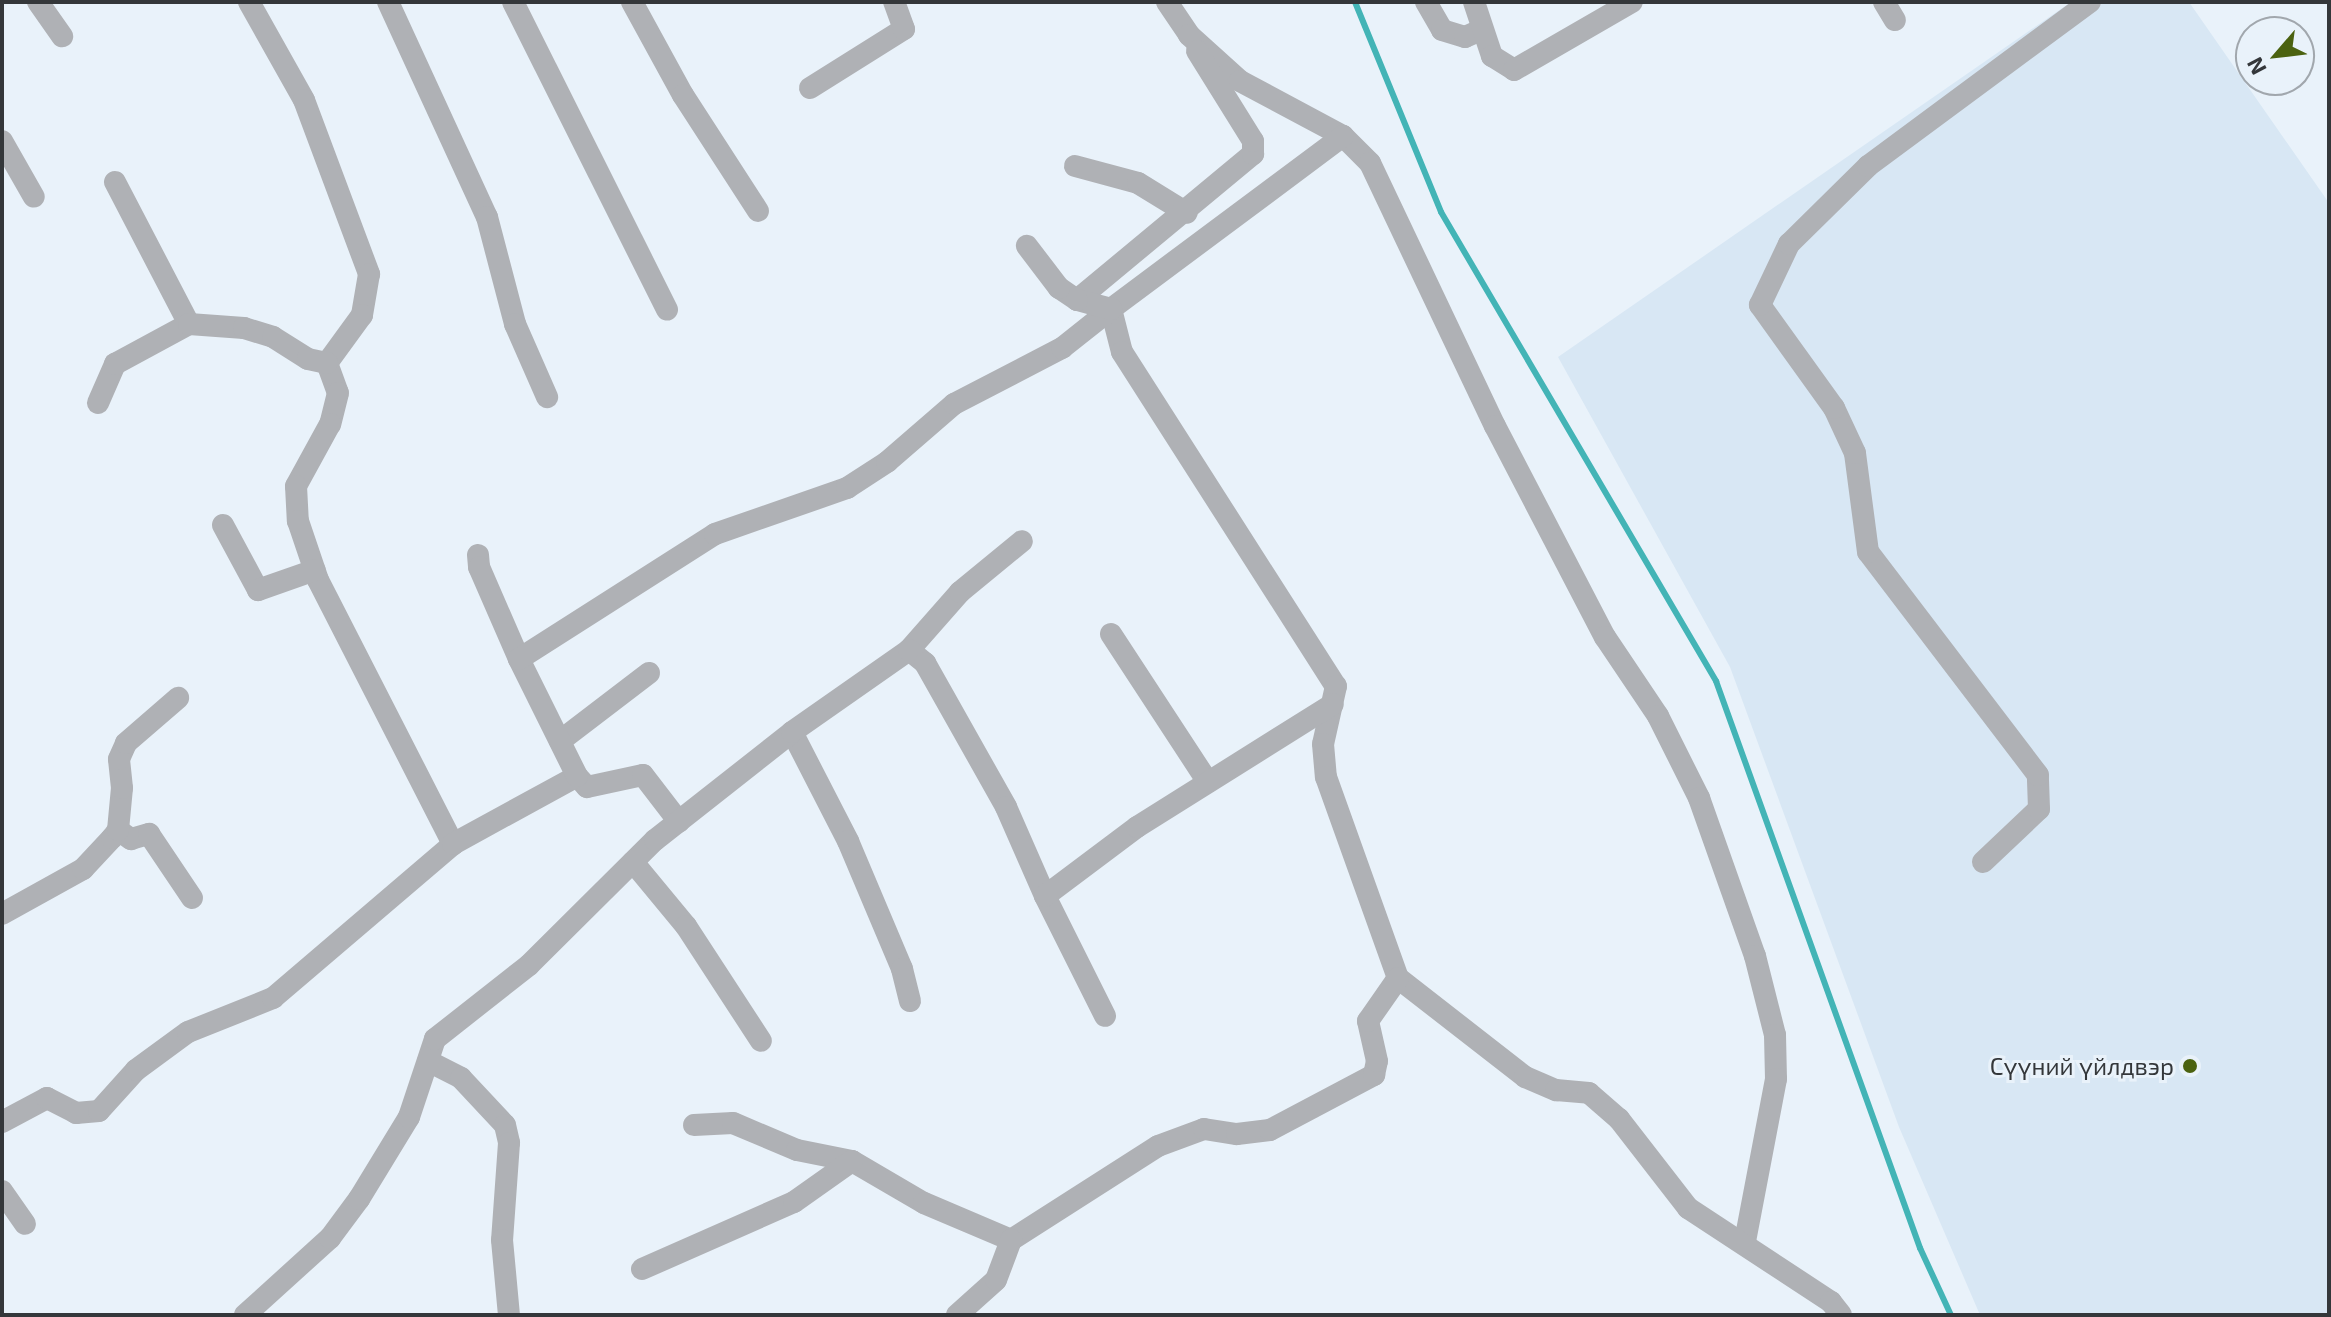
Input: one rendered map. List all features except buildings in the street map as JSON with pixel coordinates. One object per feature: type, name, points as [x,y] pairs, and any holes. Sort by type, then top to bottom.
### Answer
[{"type":"street","points":[[38,2],[62,36]]},
{"type":"street","points":[[249,2],[304,100],[369,274],[362,315],[327,363]]},
{"type":"street","points":[[388,2],[487,217],[515,324],[547,397]]},
{"type":"street","points":[[513,2],[667,310]]},
{"type":"street","points":[[632,2],[683,95],[758,211]]},
{"type":"street","points":[[810,88],[904,29],[894,2]]},
{"type":"street","points":[[1077,300],[1187,213],[1253,154],[1253,141],[1167,2]]},
{"type":"street","points":[[1426,2],[1442,30],[1465,37],[1481,30]]},
{"type":"street","points":[[1474,2],[1492,56],[1514,70],[1632,2]]},
{"type":"street","points":[[1983,862],[2039,809],[2038,775],[1868,552],[1855,453],[1834,408],[1760,305],[1789,244],[1868,166],[2090,2]]},
{"type":"street","points":[[1189,35],[1240,81],[1343,136],[1370,163],[1495,426],[1605,637],[1658,716],[1699,798],[1755,956],[1775,1035],[1776,1079],[1745,1242]]},
{"type":"street","points":[[519,659],[715,534],[847,488],[887,462],[954,404],[1062,348],[1343,136]]},
{"type":"street","points":[[2,141],[34,197]]},
{"type":"street","points":[[1075,166],[1138,183],[1187,213]]},
{"type":"street","points":[[115,182],[189,324]]},
{"type":"street","points":[[1027,246],[1059,288],[1077,300],[1111,309]]},
{"type":"street","points":[[1111,309],[1122,352],[1336,686],[1323,744],[1326,777],[1398,978],[1525,1077],[1556,1090],[1589,1093],[1619,1119],[1688,1208],[1745,1242],[1831,1302],[1841,1315]]},
{"type":"street","points":[[98,403],[115,364],[189,324],[244,328],[273,337],[308,359],[327,363]]},
{"type":"street","points":[[327,363],[338,393],[330,424],[296,486],[298,521],[315,570],[453,844]]},
{"type":"street","points":[[223,525],[258,590],[315,570]]},
{"type":"street","points":[[245,1315],[330,1238],[359,1199],[409,1117],[435,1039],[529,965],[633,862],[679,822],[792,732],[909,650],[960,592],[1022,541]]},
{"type":"street","points":[[478,555],[479,567],[519,659],[577,776],[587,787],[643,775],[679,822]]},
{"type":"street","points":[[1111,634],[1208,782]]},
{"type":"street","points":[[909,650],[925,663],[1006,807],[1045,896],[1105,1016]]},
{"type":"street","points":[[560,741],[649,673]]},
{"type":"street","points":[[2,914],[83,869],[118,830],[122,788],[119,759],[126,743],[178,698]]},
{"type":"street","points":[[1045,896],[1208,782],[1333,704]]},
{"type":"street","points":[[792,732],[848,841],[902,969],[910,1001]]},
{"type":"street","points":[[2,1122],[47,1098],[76,1113],[99,1111],[136,1070],[188,1032],[273,998],[453,844],[577,776]]},
{"type":"street","points":[[118,830],[131,839],[149,834],[192,898]]},
{"type":"street","points":[[633,862],[686,926],[761,1041]]},
{"type":"street","points":[[957,1315],[996,1280],[1011,1240],[1158,1146],[1204,1129],[1237,1134],[1270,1130],[1374,1075],[1377,1061],[1368,1021],[1398,978]]},
{"type":"street","points":[[428,1061],[461,1078],[505,1125],[509,1143],[502,1240],[509,1315]]},
{"type":"street","points":[[694,1125],[733,1123],[797,1150],[852,1161],[924,1203],[1011,1240]]},
{"type":"street","points":[[642,1269],[794,1202],[852,1161]]},
{"type":"street","points":[[2,1191],[25,1224]]},
{"type":"shaded area","points":[[2071,2],[2189,2],[2235,68],[2235,96],[2254,96],[2329,203],[2329,1315],[1980,1315],[1899,1127],[1730,667],[1558,357]]},
{"type":"waterway","points":[[1355,2],[1441,212],[1716,681],[1920,1248],[1951,1315]]},
{"type":"place","name":"Сүүний үйлдвэр","points":[[2190,1066]]}]
